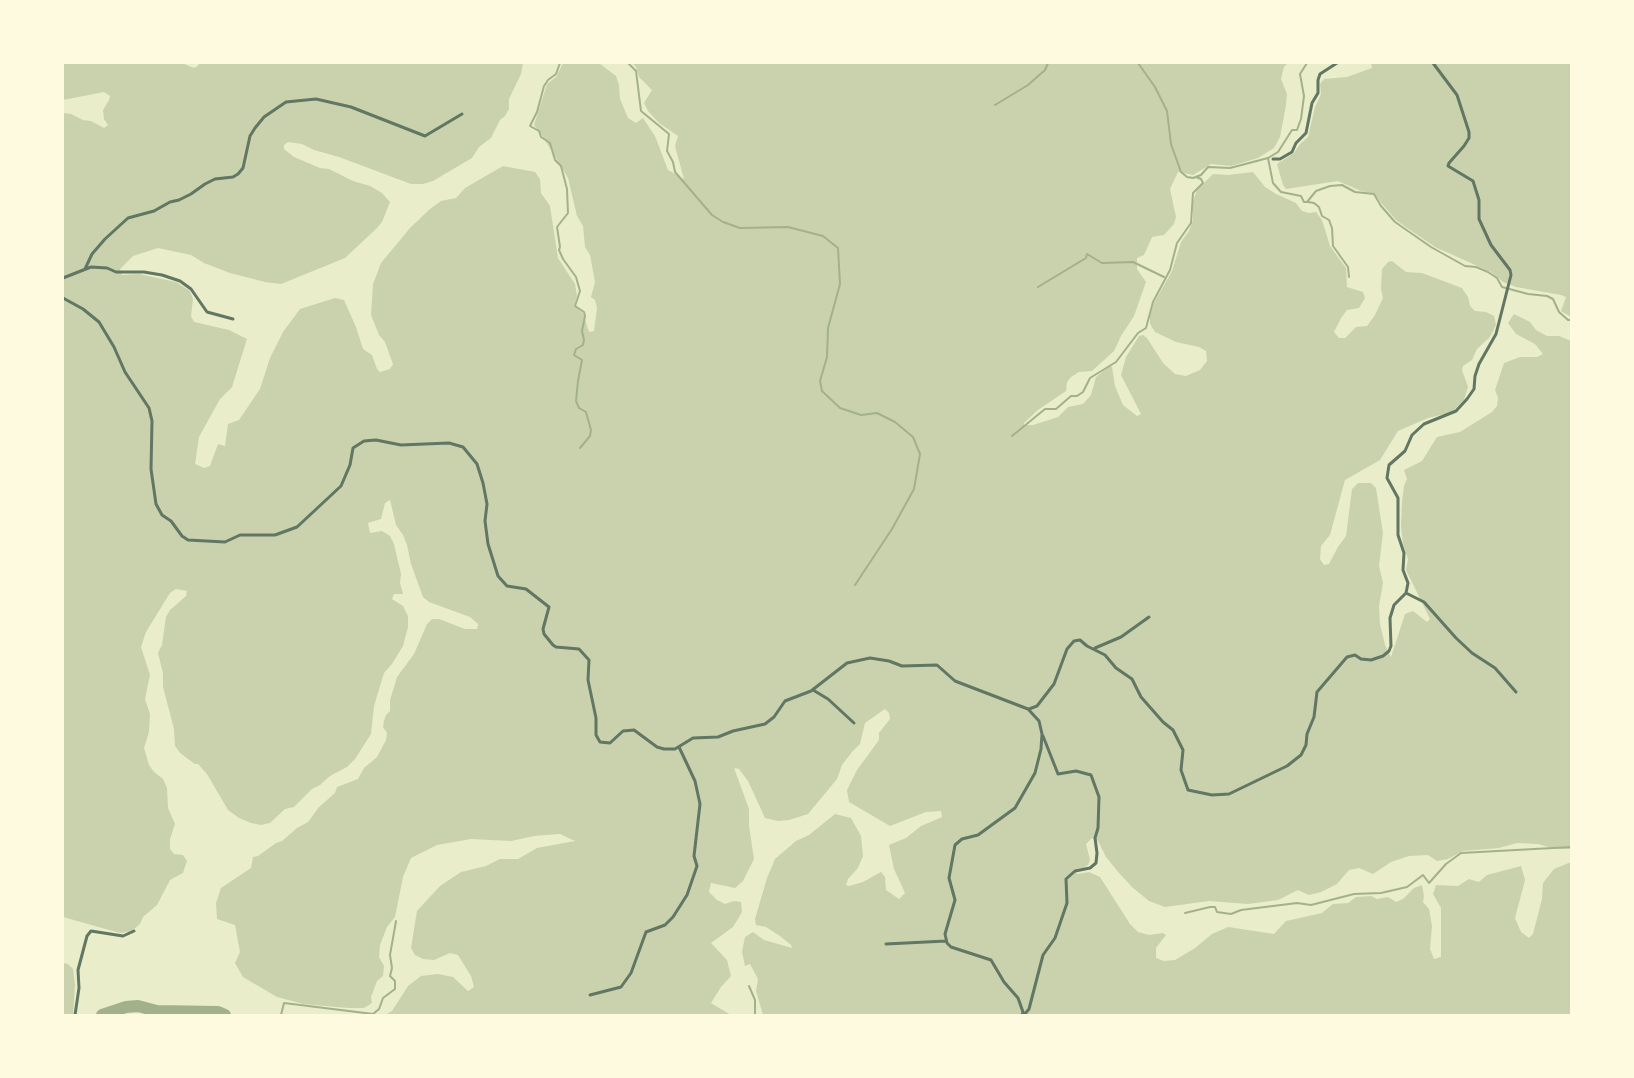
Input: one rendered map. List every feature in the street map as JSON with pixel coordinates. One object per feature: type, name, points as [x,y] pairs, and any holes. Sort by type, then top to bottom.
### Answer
[{"type":"street","points":[[1273,159],[1280,159],[1292,152],[1296,143],[1306,133],[1312,103],[1318,93],[1320,74],[1336,63]]},
{"type":"street","points":[[1029,709],[1037,706],[1054,684],[1067,649],[1072,643],[1080,640],[1105,655],[1116,668],[1132,679],[1141,697],[1178,737],[1183,750],[1181,770],[1188,790],[1212,795],[1229,794],[1287,766],[1301,755],[1314,717],[1316,696],[1320,687],[1344,660],[1351,655],[1358,656],[1365,661],[1371,660],[1389,651],[1391,646],[1389,625],[1392,611],[1394,605],[1406,593],[1408,583],[1404,570],[1405,558],[1398,535],[1398,498],[1387,478],[1389,465],[1405,451],[1412,435],[1424,424],[1456,411],[1474,389],[1479,364],[1496,334],[1511,275],[1510,270],[1491,245],[1479,219],[1479,200],[1473,181],[1448,166],[1469,138],[1469,132],[1457,95],[1433,63]]},
{"type":"street","points":[[85,269],[92,254],[128,218],[154,211],[179,200],[215,179],[233,177],[238,174],[243,168],[250,136],[255,128],[264,117],[286,102],[316,99],[351,107],[425,136],[462,114]]},
{"type":"street","points":[[63,278],[85,269],[99,268],[116,272],[144,272],[162,275],[180,281],[191,289],[207,312],[233,319]]},
{"type":"street","points":[[63,298],[83,309],[99,322],[125,372],[149,408],[152,421],[151,469],[156,504],[162,515],[171,521],[185,538],[225,542],[240,535],[275,535],[297,527],[341,486],[348,471],[353,448],[364,441],[375,440],[401,445],[458,444],[463,447],[477,464],[483,483],[487,504],[485,521],[488,544],[498,576],[507,586],[526,589],[549,607],[543,629],[544,634],[553,645],[579,649],[589,660],[588,680],[598,739],[605,744],[610,743],[623,730],[634,730],[657,747],[669,750],[693,738],[718,737],[740,729],[765,724],[774,717],[785,701],[813,690],[847,663],[860,659],[879,658],[902,666],[937,665],[955,681],[982,689],[1029,709],[1039,721],[1058,774],[1076,771],[1091,775],[1099,797],[1098,828],[1095,838],[1096,863],[1090,868],[1075,871],[1066,879],[1067,903],[1055,938],[1043,954],[1033,998],[1029,1009],[1023,1015]]},
{"type":"street","points":[[1406,593],[1424,602],[1456,638],[1472,653],[1495,668],[1516,692]]},
{"type":"street","points":[[1093,648],[1121,637],[1149,617]]},
{"type":"street","points":[[813,690],[828,699],[854,723]]},
{"type":"street","points":[[1023,1015],[1018,998],[1004,982],[991,960],[951,947],[946,941],[945,928],[955,900],[949,878],[955,845],[962,839],[978,835],[1018,805],[1035,773],[1042,734]]},
{"type":"street","points":[[590,995],[621,987],[631,973],[646,932],[665,925],[674,917],[687,895],[697,867],[694,856],[699,804],[695,781],[679,747]]},
{"type":"street","points":[[75,1015],[79,988],[78,970],[87,936],[91,931],[123,936],[134,931]]},
{"type":"street","points":[[886,944],[946,941]]},
{"type":"green space","points":[[63,63],[182,63],[194,68],[199,63],[523,63],[521,74],[509,99],[509,109],[500,120],[491,138],[479,147],[472,158],[433,181],[411,184],[302,144],[288,142],[284,145],[284,149],[294,157],[370,186],[382,193],[390,202],[382,222],[345,258],[281,284],[230,273],[204,263],[191,255],[158,248],[133,256],[120,269],[122,275],[139,274],[176,282],[190,291],[193,299],[191,316],[194,322],[229,330],[247,339],[232,387],[220,399],[199,437],[195,464],[204,468],[210,466],[218,444],[225,446],[228,424],[239,420],[260,389],[270,358],[283,332],[300,309],[335,298],[344,300],[363,349],[372,355],[380,372],[390,369],[393,364],[371,315],[373,284],[381,263],[410,228],[430,209],[441,201],[456,198],[465,188],[503,166],[535,172],[540,179],[541,193],[550,206],[558,258],[575,284],[577,296],[574,306],[583,313],[589,332],[594,331],[597,308],[595,300],[591,297],[595,282],[590,255],[585,247],[583,226],[577,216],[568,178],[534,125],[547,84],[556,77],[563,63],[599,63],[616,76],[620,99],[628,118],[636,123],[643,118],[655,136],[668,170],[684,179],[675,146],[678,136],[659,123],[648,111],[644,103],[652,90],[639,77],[632,63],[1288,63],[1284,67],[1281,79],[1287,94],[1286,105],[1280,137],[1274,148],[1258,158],[1231,166],[1211,164],[1193,175],[1178,172],[1170,189],[1176,217],[1174,224],[1164,235],[1152,237],[1144,255],[1137,258],[1137,269],[1146,282],[1134,316],[1114,351],[1092,371],[1079,372],[1071,377],[1067,382],[1066,391],[1038,410],[1024,425],[1033,425],[1058,417],[1068,407],[1083,404],[1091,395],[1096,377],[1110,366],[1123,405],[1137,416],[1141,414],[1121,375],[1126,357],[1139,336],[1143,335],[1147,338],[1163,363],[1175,374],[1186,376],[1200,370],[1207,361],[1206,351],[1199,347],[1176,342],[1155,332],[1150,324],[1150,316],[1154,303],[1172,271],[1181,242],[1189,231],[1193,220],[1193,201],[1197,190],[1213,174],[1253,172],[1265,187],[1296,203],[1302,211],[1316,212],[1322,220],[1330,246],[1346,268],[1347,287],[1363,292],[1365,298],[1359,308],[1347,310],[1341,318],[1334,332],[1339,338],[1345,338],[1356,327],[1367,326],[1375,315],[1383,298],[1382,269],[1388,262],[1392,261],[1406,272],[1422,273],[1462,288],[1468,297],[1470,306],[1475,311],[1486,312],[1494,316],[1496,325],[1490,337],[1477,349],[1472,360],[1463,366],[1462,370],[1468,387],[1464,400],[1454,410],[1398,431],[1380,460],[1345,480],[1330,535],[1321,546],[1320,559],[1324,565],[1329,564],[1346,536],[1352,489],[1358,483],[1371,483],[1376,488],[1383,533],[1379,566],[1383,583],[1379,606],[1380,624],[1385,645],[1391,657],[1405,614],[1413,611],[1427,622],[1430,619],[1406,570],[1408,559],[1401,526],[1404,486],[1407,479],[1404,470],[1422,461],[1437,437],[1460,432],[1492,412],[1497,406],[1498,398],[1495,390],[1504,363],[1520,357],[1537,357],[1543,354],[1535,344],[1516,334],[1508,323],[1514,314],[1530,322],[1536,330],[1547,336],[1559,336],[1571,341],[1571,849],[1517,843],[1499,848],[1463,851],[1448,859],[1437,861],[1428,855],[1409,856],[1391,862],[1373,874],[1359,868],[1349,870],[1337,884],[1321,892],[1309,895],[1298,890],[1278,900],[1248,904],[1209,901],[1165,907],[1149,901],[1119,873],[1106,857],[1098,841],[1092,838],[1086,844],[1090,860],[1088,865],[1076,869],[1077,874],[1089,872],[1100,877],[1130,924],[1138,932],[1149,935],[1163,933],[1166,935],[1156,948],[1156,958],[1164,961],[1175,960],[1212,934],[1228,927],[1274,934],[1286,921],[1322,913],[1333,904],[1348,903],[1356,897],[1371,896],[1377,899],[1388,897],[1396,902],[1403,899],[1414,888],[1422,885],[1423,902],[1429,909],[1432,926],[1430,949],[1434,959],[1441,957],[1441,908],[1433,894],[1436,885],[1458,886],[1469,879],[1479,882],[1487,875],[1521,866],[1525,880],[1515,918],[1521,932],[1529,938],[1533,934],[1542,899],[1543,883],[1554,869],[1571,862],[1571,1015],[763,1015],[756,991],[758,979],[750,964],[745,966],[742,952],[745,937],[753,932],[764,940],[792,948],[766,927],[756,925],[755,919],[775,859],[796,841],[809,835],[835,814],[851,818],[861,836],[863,856],[846,885],[863,882],[881,872],[885,877],[886,890],[899,899],[905,893],[894,869],[889,845],[906,838],[921,826],[942,817],[941,811],[926,812],[890,826],[849,802],[847,790],[857,770],[879,740],[879,733],[890,719],[885,709],[865,723],[860,744],[842,765],[837,779],[808,814],[789,820],[778,821],[765,818],[748,781],[739,769],[734,768],[749,809],[754,859],[743,881],[735,888],[711,883],[709,892],[725,904],[734,901],[741,902],[742,912],[733,927],[711,943],[727,960],[731,976],[711,1003],[731,1015],[385,1015],[392,1011],[408,986],[421,976],[438,974],[453,977],[468,991],[474,987],[471,976],[458,955],[450,953],[434,960],[423,959],[415,955],[411,948],[417,911],[440,886],[461,872],[486,866],[500,859],[518,859],[537,848],[575,841],[560,834],[511,841],[471,839],[437,845],[411,858],[403,877],[395,917],[387,927],[380,945],[379,957],[384,966],[383,976],[377,981],[371,997],[372,1003],[364,1008],[348,1008],[303,1004],[277,997],[243,977],[235,963],[240,952],[235,925],[217,919],[216,903],[221,888],[251,868],[253,857],[282,841],[308,822],[319,807],[335,793],[337,787],[358,779],[364,768],[377,757],[386,740],[384,721],[390,711],[390,700],[397,677],[414,654],[427,624],[432,619],[439,619],[465,629],[477,629],[478,624],[470,617],[429,602],[423,597],[407,545],[396,525],[390,500],[385,503],[381,519],[368,523],[370,533],[382,531],[390,536],[394,544],[403,594],[394,594],[392,599],[403,606],[408,616],[408,627],[403,646],[384,673],[374,706],[371,734],[355,759],[347,767],[312,789],[294,807],[285,809],[270,823],[261,825],[251,823],[228,810],[207,774],[198,764],[180,753],[175,746],[174,729],[163,687],[163,673],[158,653],[162,645],[166,617],[170,610],[186,596],[187,591],[176,589],[170,593],[146,632],[141,647],[150,675],[145,699],[150,714],[149,732],[144,748],[149,765],[163,779],[167,788],[168,808],[175,824],[170,839],[170,849],[174,854],[183,855],[187,861],[183,873],[170,880],[157,905],[132,931],[120,933],[63,917],[63,113],[91,121],[104,128],[108,125],[104,119],[103,110],[110,96],[104,92],[63,100]]},
{"type":"green space","points":[[1371,63],[1571,63],[1571,317],[1561,311],[1566,297],[1516,287],[1503,282],[1491,272],[1435,247],[1397,221],[1375,194],[1361,191],[1338,181],[1286,189],[1277,164],[1294,153],[1308,137],[1315,107],[1321,94],[1320,84],[1324,79],[1347,77],[1372,68]]},
{"type":"green space","points":[[63,963],[73,969],[75,985],[73,1015],[63,1015]]},
{"type":"waterway","points":[[560,63],[556,74],[544,86],[537,112],[530,126],[539,131],[541,137],[550,143],[555,160],[561,166],[567,189],[568,213],[557,227],[559,250],[576,277],[580,291],[575,306],[584,312],[585,316],[582,331],[583,345],[576,349],[574,355],[582,360],[576,401],[579,408],[586,412],[591,430],[590,436],[580,448]]},
{"type":"waterway","points":[[628,63],[636,71],[641,111],[669,134],[667,151],[675,172],[712,215],[740,228],[788,227],[823,236],[838,248],[840,284],[828,328],[827,357],[820,381],[822,391],[840,408],[861,415],[877,413],[895,422],[913,437],[920,454],[914,489],[892,529],[855,585]]},
{"type":"waterway","points":[[995,105],[1028,85],[1045,70],[1048,63]]},
{"type":"waterway","points":[[1138,63],[1155,87],[1167,111],[1171,144],[1181,172],[1193,178],[1201,175],[1208,167],[1230,168],[1268,158],[1278,152],[1292,130],[1297,130],[1301,119],[1304,96],[1300,74],[1307,63]]},
{"type":"waterway","points":[[1268,158],[1273,183],[1281,192],[1301,196],[1304,202],[1307,202],[1316,191],[1330,186],[1342,185],[1355,192],[1374,194],[1395,222],[1431,247],[1465,266],[1476,267],[1488,272],[1497,278],[1502,287],[1553,299],[1559,312],[1571,320]]},
{"type":"waterway","points":[[1012,436],[1045,409],[1056,409],[1071,396],[1077,396],[1083,392],[1090,378],[1116,362],[1138,333],[1146,328],[1153,302],[1170,270],[1177,243],[1191,223],[1193,193],[1203,183],[1196,177]]},
{"type":"waterway","points":[[1308,202],[1319,207],[1322,216],[1329,220],[1333,246],[1348,267],[1349,277]]},
{"type":"waterway","points":[[1038,287],[1086,258],[1087,254],[1102,263],[1133,262],[1164,277]]},
{"type":"waterway","points":[[1185,913],[1210,907],[1215,907],[1217,912],[1231,914],[1241,910],[1297,903],[1311,905],[1354,894],[1381,893],[1407,887],[1423,875],[1429,883],[1446,864],[1461,853],[1571,847]]},
{"type":"waterway","points":[[281,1015],[284,1003],[373,1014],[379,1009],[383,998],[395,989],[395,981],[390,976],[392,968],[390,955],[396,921]]},
{"type":"waterway","points":[[749,986],[755,1000],[755,1015]]},
{"type":"waterway","points":[[102,1015],[126,1007],[138,1006],[157,1011],[218,1012],[225,1015]]}]
